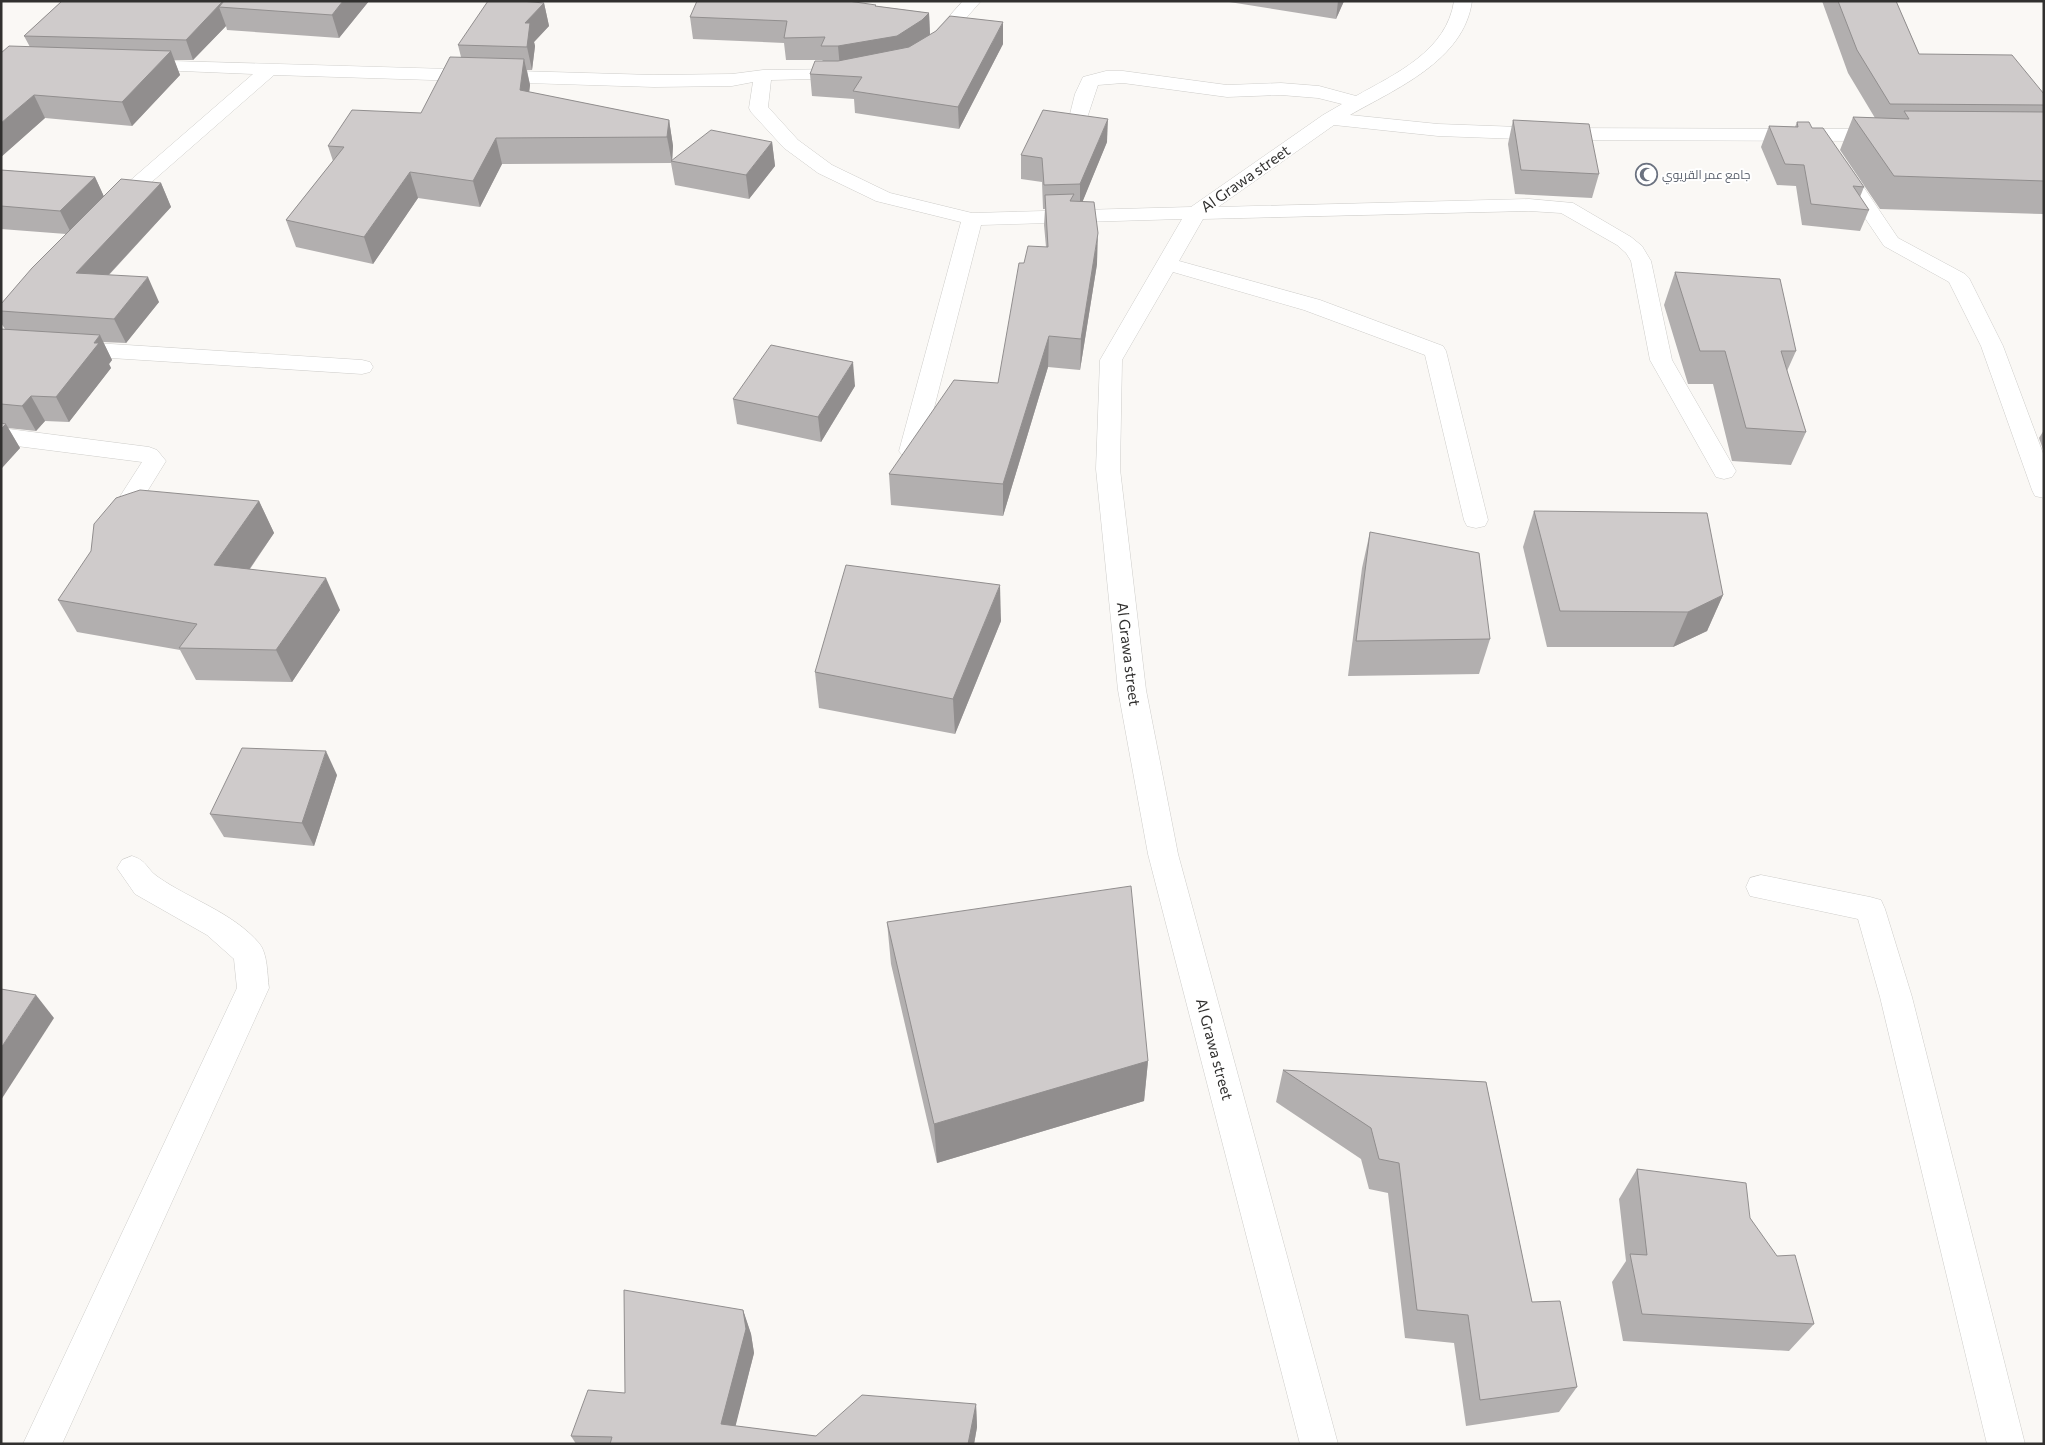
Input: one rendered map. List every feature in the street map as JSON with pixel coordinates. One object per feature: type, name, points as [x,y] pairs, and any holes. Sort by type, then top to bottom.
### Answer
[{"type":"street","points":[[917,56],[930,48],[973,1]]},
{"type":"street","name":"Al Grawa street","points":[[1319,1444],[1163,854],[1132,690],[1108,469],[1111,360],[1197,212],[1330,119],[1411,72],[1446,42],[1461,16],[1463,1]]},
{"type":"street","points":[[119,65],[654,81],[732,80],[763,74],[840,76],[868,71]]},
{"type":"street","points":[[101,221],[132,189],[270,69]]},
{"type":"street","points":[[763,74],[758,108],[791,144],[825,169],[883,197],[972,219],[1197,212],[1326,212],[1528,205],[1566,207],[1612,233],[1635,250],[1641,261],[1661,360],[1724,471]]},
{"type":"street","points":[[1078,118],[1084,94],[1090,81],[1106,77],[1123,77],[1227,91],[1281,89],[1320,92],[1360,103]]},
{"type":"street","points":[[1330,119],[1448,131],[1547,134],[1818,134],[1898,136]]},
{"type":"street","points":[[1818,134],[1891,242],[1958,278],[1992,346],[2044,490]]},
{"type":"street","points":[[911,451],[972,219]]},
{"type":"street","points":[[1167,264],[1312,305],[1435,351],[1476,520]]},
{"type":"street","points":[[1,344],[362,367]]},
{"type":"street","points":[[1,436],[149,455],[154,461],[102,543]]},
{"type":"street","points":[[42,1444],[253,988],[248,953],[218,926],[146,885],[132,868]]},
{"type":"street","points":[[1761,887],[1870,908],[1896,996],[2006,1444]]},
{"type":"building","points":[[62,1],[223,1],[186,40],[24,36]]},
{"type":"building","points":[[224,1],[343,1],[332,15],[219,7]]},
{"type":"building","points":[[488,1],[544,3],[525,23],[530,23],[527,47],[458,45]]},
{"type":"building","points":[[697,1],[848,1],[929,13],[922,20],[897,36],[838,46],[821,46],[825,37],[784,38],[787,21],[690,17]]},
{"type":"building","points":[[1838,1],[1896,1],[1919,54],[2012,55],[2044,94],[2044,105],[1890,104],[1857,50]]},
{"type":"building","points":[[950,16],[1003,22],[958,107],[853,91],[862,77],[810,74],[815,61],[838,61],[909,47],[936,31]]},
{"type":"building","points":[[9,46],[171,51],[122,102],[34,95],[1,123],[1,53]]},
{"type":"building","points":[[450,57],[524,59],[520,90],[669,120],[667,137],[496,138],[473,181],[410,172],[364,237],[286,220],[344,147],[328,146],[352,110],[421,113]]},
{"type":"building","points":[[1043,110],[1108,119],[1080,184],[1044,185],[1042,158],[1021,155]]},
{"type":"building","points":[[1904,111],[2044,112],[2044,181],[1894,176],[1853,117],[1909,119]]},
{"type":"building","points":[[1513,120],[1589,124],[1599,174],[1521,170]]},
{"type":"building","points":[[1797,122],[1809,122],[1812,128],[1823,128],[1864,187],[1853,186],[1869,210],[1811,204],[1804,165],[1785,164],[1769,126],[1798,127]]},
{"type":"building","points":[[711,130],[772,142],[746,175],[671,161]]},
{"type":"building","points":[[1,170],[95,177],[60,211],[1,206]]},
{"type":"building","points":[[121,179],[161,183],[76,273],[148,277],[114,319],[1,311],[1,304],[32,268]]},
{"type":"building","points":[[1074,194],[1070,201],[1094,202],[1098,233],[1081,339],[1049,336],[1003,484],[889,474],[954,380],[998,383],[1019,263],[1024,263],[1028,246],[1048,247],[1045,195]]},
{"type":"building","points":[[1675,272],[1780,279],[1796,351],[1781,351],[1806,432],[1746,428],[1725,351],[1700,351]]},
{"type":"building","points":[[1,329],[100,335],[94,343],[99,343],[56,397],[31,396],[22,406],[1,404]]},
{"type":"building","points":[[771,345],[853,362],[818,417],[733,399]]},
{"type":"building","points":[[140,490],[259,501],[214,565],[326,578],[276,650],[179,648],[197,624],[58,600],[91,551],[94,524],[116,498]]},
{"type":"building","points":[[1534,511],[1707,513],[1723,595],[1688,612],[1560,611]]},
{"type":"building","points":[[1370,532],[1479,553],[1490,639],[1356,641]]},
{"type":"building","points":[[846,565],[1000,585],[953,699],[815,672]]},
{"type":"building","points":[[242,748],[326,751],[302,823],[210,814]]},
{"type":"building","points":[[1131,886],[1148,1061],[934,1124],[887,922]]},
{"type":"building","points":[[1,989],[36,995],[1,1048]]},
{"type":"building","points":[[1283,1070],[1486,1082],[1532,1302],[1560,1301],[1577,1387],[1480,1400],[1468,1315],[1417,1310],[1399,1163],[1379,1159],[1371,1128]]},
{"type":"building","points":[[1637,1169],[1746,1183],[1750,1218],[1777,1256],[1795,1255],[1814,1324],[1642,1314],[1630,1254],[1647,1255]]},
{"type":"building","points":[[624,1290],[743,1310],[746,1329],[721,1424],[816,1436],[862,1395],[976,1404],[968,1444],[610,1444],[612,1437],[571,1436],[588,1390],[625,1393]]},
{"type":"place","name":"جامع عمر القريوي","points":[[1646,174]]}]
